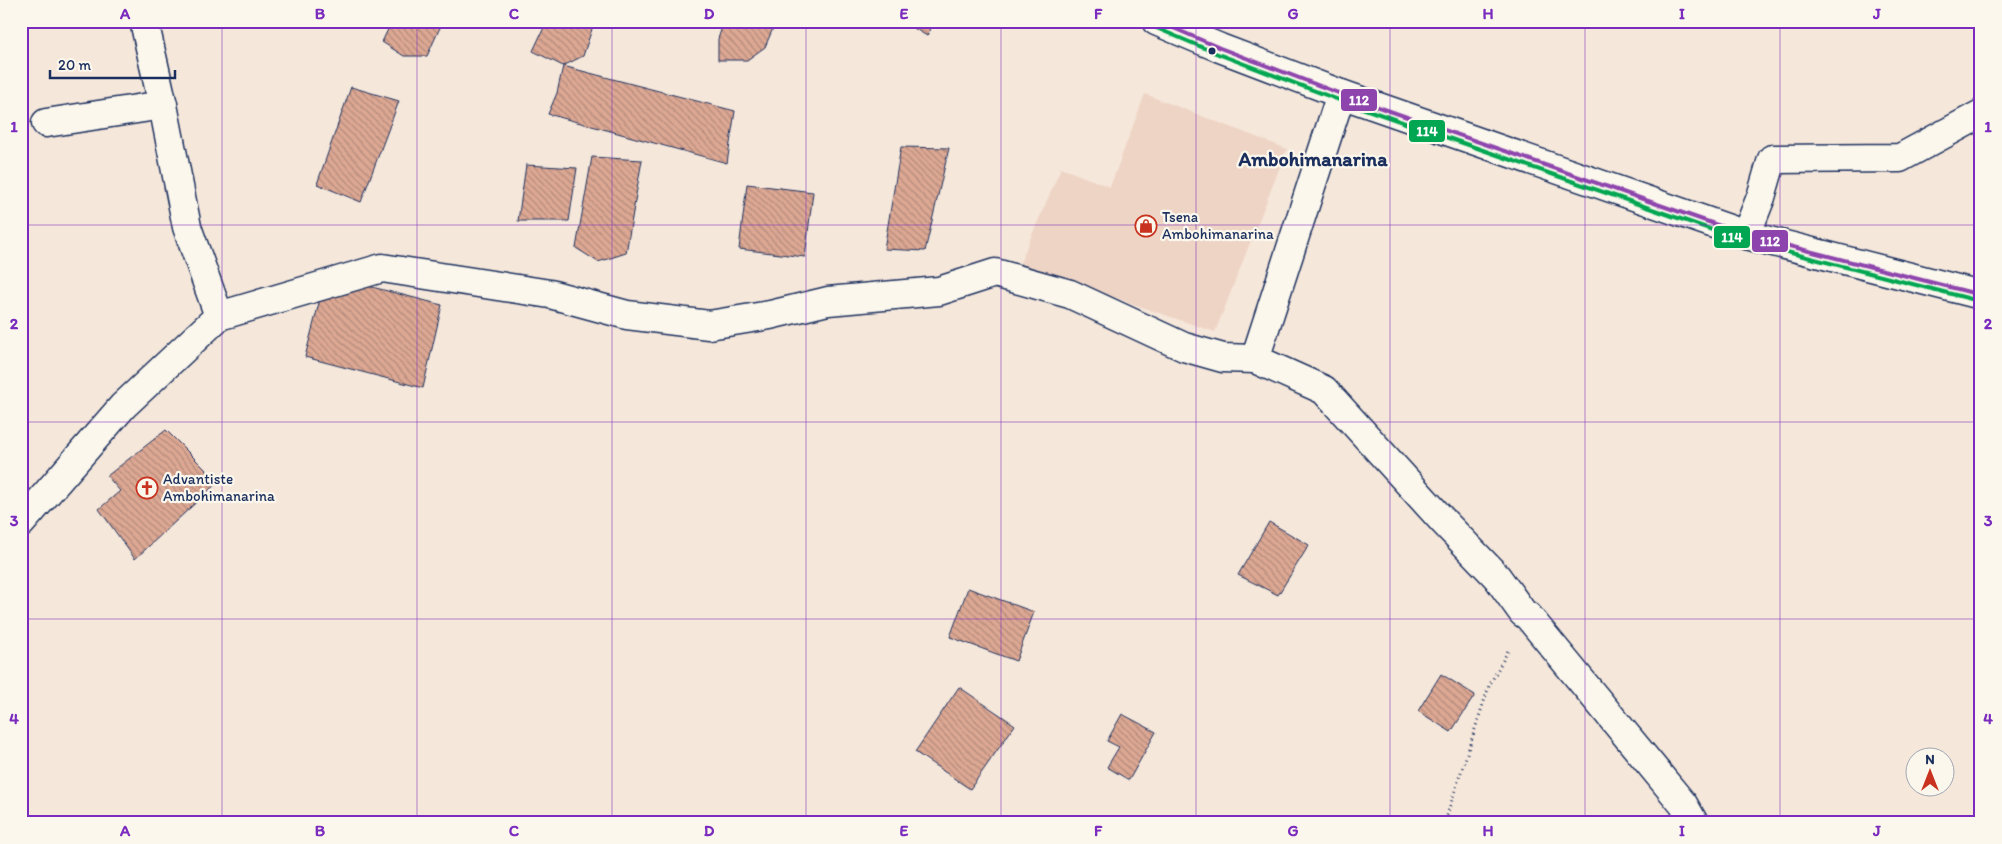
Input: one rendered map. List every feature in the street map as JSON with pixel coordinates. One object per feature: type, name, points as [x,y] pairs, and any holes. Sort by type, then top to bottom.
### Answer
[{"type":"street","points":[[144,21],[187,227],[219,316]]},
{"type":"street","points":[[1156,21],[1220,48],[1341,94],[1746,235],[1981,295]]},
{"type":"street","points":[[1255,359],[1341,94]]},
{"type":"street","points":[[46,123],[163,105]]},
{"type":"street","points":[[1746,235],[1761,197],[1772,159],[1900,158],[1981,114]]},
{"type":"street","points":[[21,523],[123,406],[219,316],[382,268],[550,294],[627,315],[709,325],[770,315],[828,301],[939,291],[996,273],[1070,294],[1184,347],[1223,358],[1255,359],[1324,390],[1444,522],[1497,576],[1523,613],[1528,616],[1683,804],[1694,823]]},
{"type":"path","points":[[1440,823],[1447,815],[1489,686],[1528,616]]},
{"type":"shaded area","name":"Tsena Ambohimanarina","points":[[1145,94],[1287,149],[1215,332],[1019,265],[1061,168],[1110,187]]},
{"type":"building","points":[[392,21],[443,21],[427,56],[404,56],[382,42]]},
{"type":"building","points":[[547,21],[569,21],[592,29],[583,56],[563,66],[533,51]]},
{"type":"building","points":[[724,21],[776,21],[765,47],[747,60],[718,60],[718,39]]},
{"type":"building","points":[[902,21],[933,21],[927,36]]},
{"type":"building","points":[[563,66],[735,111],[727,163],[548,114],[557,93]]},
{"type":"building","points":[[351,87],[399,101],[361,202],[317,184]]},
{"type":"building","points":[[901,147],[949,148],[925,251],[884,249]]},
{"type":"building","points":[[592,157],[642,160],[626,253],[598,262],[576,248]]},
{"type":"building","points":[[526,165],[577,168],[569,221],[518,221]]},
{"type":"building","points":[[747,184],[813,192],[805,257],[739,249]]},
{"type":"building","points":[[368,286],[442,305],[423,388],[305,357],[321,295]]},
{"type":"building","points":[[166,430],[218,482],[135,559],[99,509],[120,491],[107,476]]},
{"type":"building","points":[[1269,522],[1309,545],[1278,595],[1238,575]]},
{"type":"building","points":[[968,588],[1034,612],[1016,661],[950,637]]},
{"type":"building","points":[[1441,674],[1475,695],[1451,732],[1418,711]]},
{"type":"building","points":[[959,687],[1015,725],[970,789],[915,752]]},
{"type":"building","points":[[1122,714],[1156,732],[1129,780],[1107,767],[1119,747],[1107,741]]},
{"type":"transit line","name":"112","points":[[1157,21],[1220,48],[1341,94],[1746,235],[1981,295]]},
{"type":"transit line","name":"114","points":[[1154,27],[1218,54],[1339,100],[1744,241],[1979,301]]},
{"type":"place","name":"Tsena Ambohimanarina","points":[[1146,226]]},
{"type":"place","name":"Advantiste Ambohimanarina","points":[[147,488]]},
{"type":"district","name":"Ambohimanarina","points":[[1313,159]]}]
